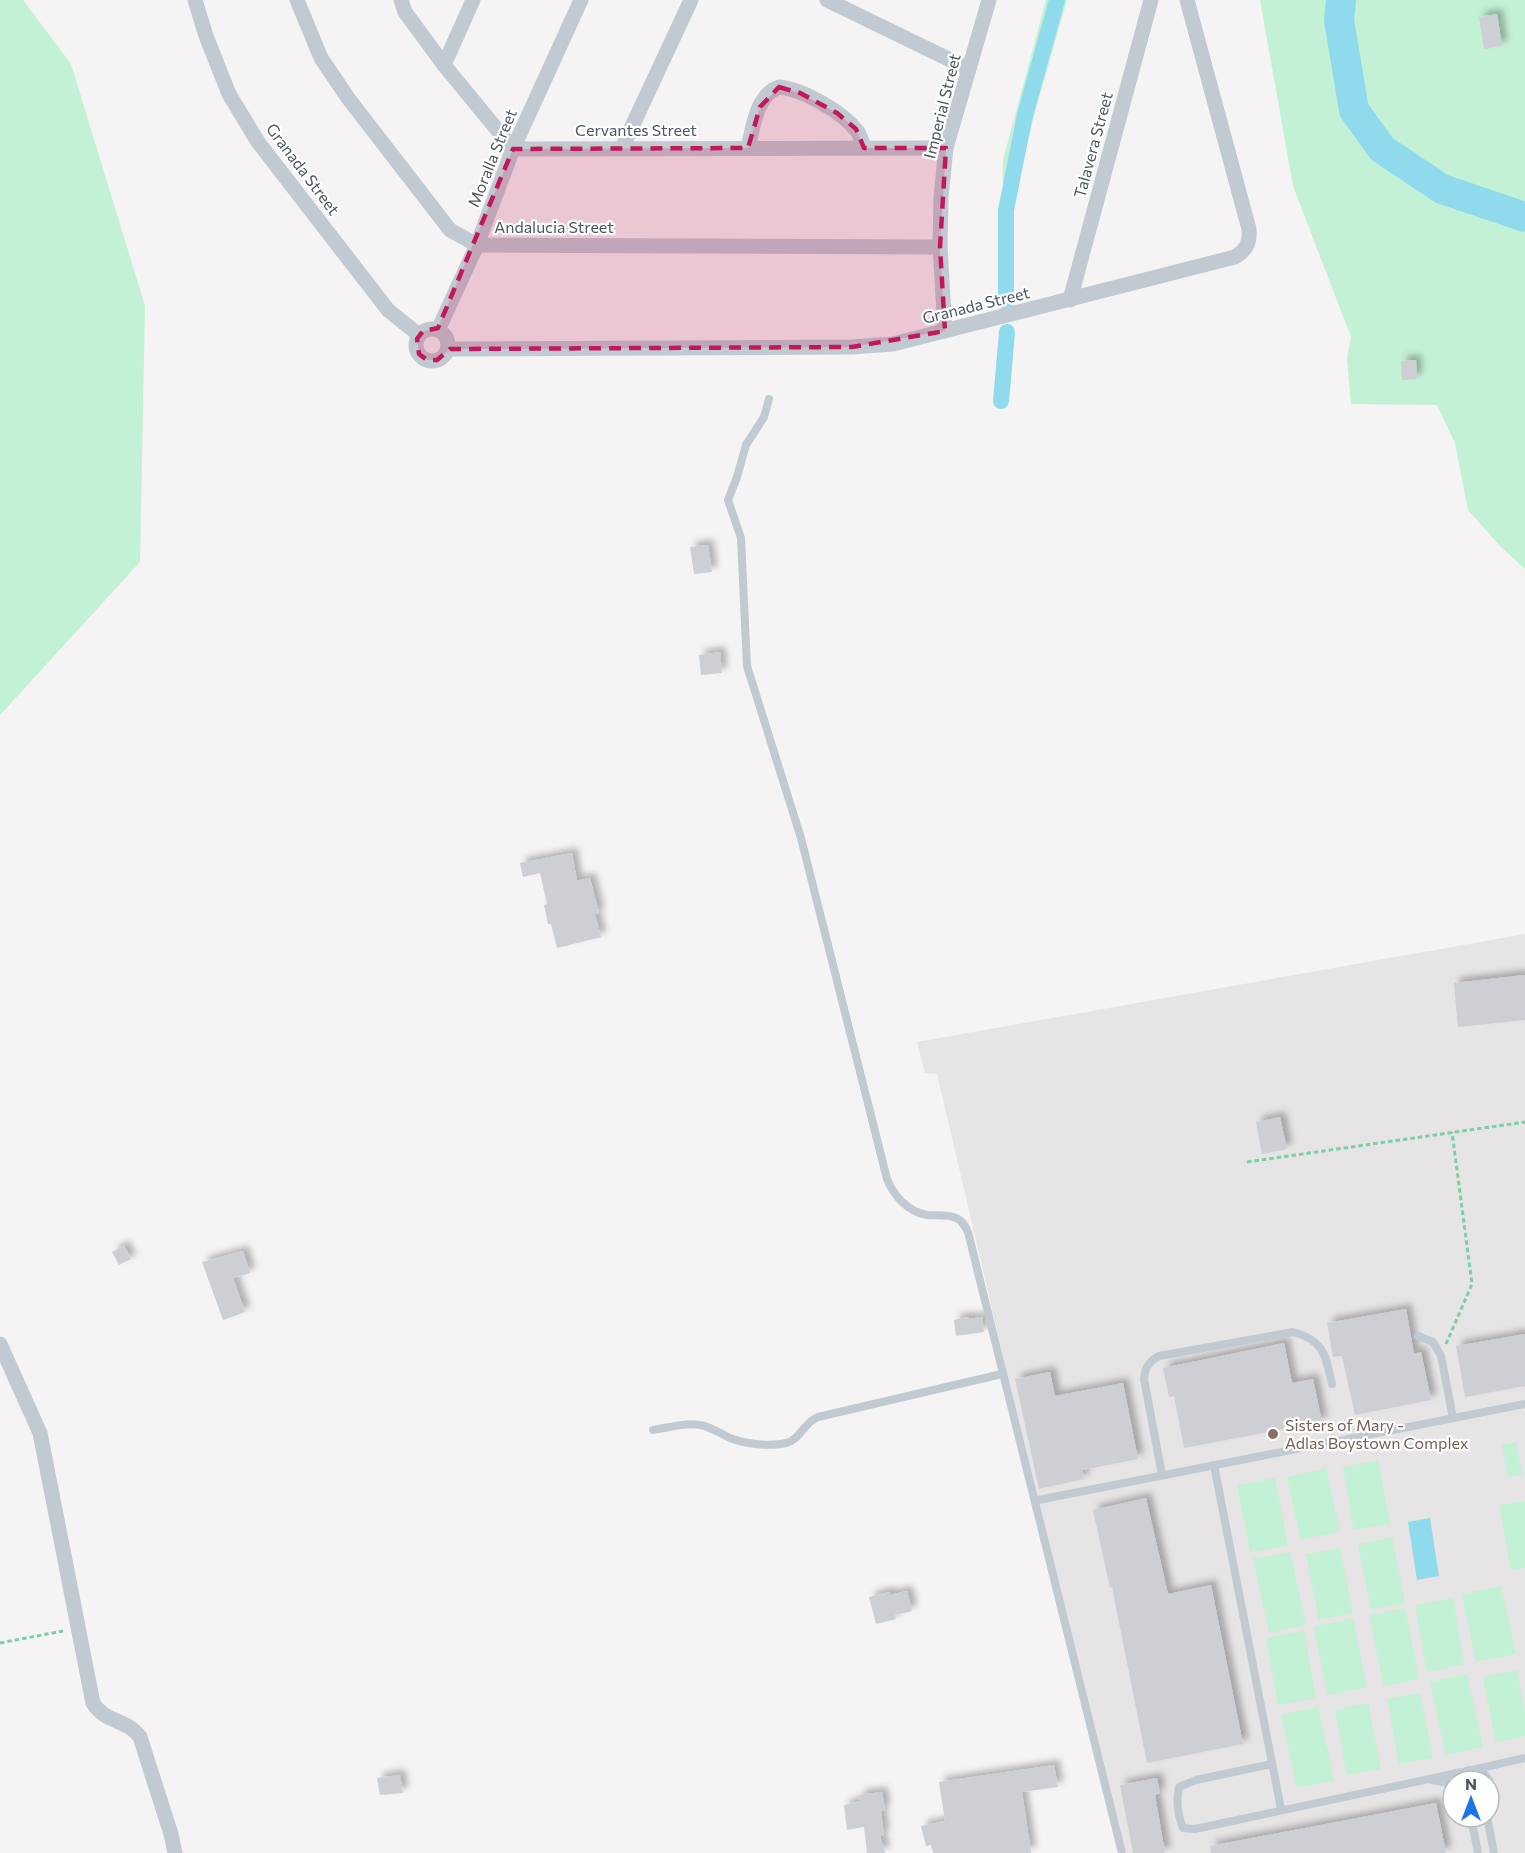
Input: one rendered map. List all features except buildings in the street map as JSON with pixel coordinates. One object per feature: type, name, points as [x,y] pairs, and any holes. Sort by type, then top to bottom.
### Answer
[{"type":"street","name":"Granada Street","points":[[195,0],[206,36],[229,94],[258,142],[388,310],[420,335]]},
{"type":"street","name":"Andalucia Street","points":[[297,0],[321,58],[348,99],[450,230],[477,244],[940,248]]},
{"type":"street","points":[[401,0],[405,12],[444,65],[513,149]]},
{"type":"street","points":[[444,65],[473,0]]},
{"type":"street","name":"Moralla Street","points":[[438,330],[477,244],[513,149],[581,0]]},
{"type":"street","points":[[622,148],[691,0]]},
{"type":"street","points":[[827,0],[969,69]]},
{"type":"street","name":"Imperial Street","points":[[945,331],[940,248],[941,197],[946,148],[989,0]]},
{"type":"street","name":"Talavera Street","points":[[1070,300],[1151,0]]},
{"type":"street","name":"Granada Street","points":[[448,349],[852,347],[893,344],[1235,257],[1243,253],[1248,246],[1249,229],[1186,0]]},
{"type":"street","points":[[748,148],[760,107],[769,93],[779,87],[800,93],[837,113],[856,129],[864,148]]},
{"type":"street","name":"Cervantes Street","points":[[513,149],[946,148]]},
{"type":"street","points":[[428,329],[438,330],[447,340],[448,349],[437,360],[427,360],[419,354],[416,345],[420,335],[428,329]]},
{"type":"street","points":[[0,1344],[40,1433],[93,1703],[106,1718],[129,1727],[140,1737],[175,1853]]},
{"type":"lane","points":[[769,399],[764,417],[746,445],[728,500],[741,538],[747,666],[801,838],[892,1192],[902,1203],[924,1215],[956,1218],[963,1223],[968,1232],[1122,1853]]},
{"type":"lane","points":[[1162,1475],[1144,1380],[1145,1369],[1159,1356],[1293,1332],[1310,1337],[1324,1352],[1332,1384]]},
{"type":"lane","points":[[1418,1336],[1433,1342],[1441,1356],[1453,1418]]},
{"type":"lane","points":[[653,1430],[692,1424],[701,1425],[743,1442],[787,1443],[794,1440],[811,1420],[818,1417],[1002,1374]]},
{"type":"lane","points":[[1038,1500],[1525,1404]]},
{"type":"lane","points":[[1214,1465],[1281,1809]]},
{"type":"lane","points":[[1475,1769],[1525,1758]]},
{"type":"lane","points":[[1498,1769],[1508,1762]]},
{"type":"lane","points":[[1272,1764],[1196,1780],[1179,1787],[1178,1817],[1183,1828],[1195,1829],[1441,1776]]},
{"type":"lane","points":[[1427,1779],[1441,1781]]},
{"type":"lane","points":[[1473,1829],[1478,1853]]},
{"type":"lane","points":[[1489,1829],[1494,1853]]},
{"type":"path","points":[[1247,1162],[1525,1122]]},
{"type":"path","points":[[1441,1356],[1472,1284],[1452,1132]]},
{"type":"path","points":[[0,1643],[78,1628]]},
{"type":"highlighted area","points":[[779,87],[800,93],[837,113],[856,129],[864,148],[946,148],[940,247],[945,331],[852,347],[450,349],[437,360],[427,360],[419,354],[417,339],[423,331],[438,328],[513,149],[748,148],[760,107]]},
{"type":"shaded area","name":"Sisters of Mary - Adlas Boystown Complex","points":[[1525,934],[1525,1853],[1125,1853],[1006,1368],[937,1074],[925,1073],[917,1042]]},
{"type":"green space","points":[[0,0],[23,0],[71,64],[145,306],[140,562],[0,715]]},
{"type":"green space","points":[[1046,0],[1067,0],[1034,116],[1011,211],[1011,301],[1002,304],[1003,160]]},
{"type":"green space","points":[[1260,0],[1525,0],[1525,569],[1500,546],[1468,510],[1455,443],[1437,405],[1351,404],[1347,358],[1351,337],[1293,186]]},
{"type":"green space","points":[[1516,1442],[1522,1475],[1508,1477],[1502,1445]]},
{"type":"green space","points":[[1378,1460],[1390,1524],[1354,1530],[1343,1467]]},
{"type":"green space","points":[[1326,1468],[1340,1531],[1301,1540],[1287,1477]]},
{"type":"green space","points":[[1275,1478],[1288,1546],[1250,1552],[1237,1485]]},
{"type":"green space","points":[[1525,1501],[1525,1568],[1511,1570],[1499,1505]]},
{"type":"green space","points":[[1392,1537],[1405,1603],[1371,1609],[1358,1544]]},
{"type":"green space","points":[[1340,1548],[1353,1613],[1319,1620],[1306,1554]]},
{"type":"green space","points":[[1290,1552],[1306,1625],[1269,1633],[1253,1559]]},
{"type":"green space","points":[[1501,1586],[1516,1654],[1476,1662],[1462,1594]]},
{"type":"green space","points":[[1453,1598],[1464,1665],[1427,1672],[1415,1605]]},
{"type":"green space","points":[[1405,1608],[1419,1679],[1384,1686],[1369,1615]]},
{"type":"green space","points":[[1353,1618],[1367,1687],[1328,1695],[1313,1627]]},
{"type":"green space","points":[[1304,1631],[1316,1698],[1278,1705],[1266,1638]]},
{"type":"green space","points":[[1517,1670],[1525,1712],[1525,1736],[1496,1742],[1483,1677]]},
{"type":"green space","points":[[1467,1674],[1483,1747],[1446,1755],[1430,1682]]},
{"type":"green space","points":[[1420,1693],[1433,1758],[1399,1764],[1387,1699]]},
{"type":"green space","points":[[1368,1703],[1381,1769],[1347,1775],[1335,1710]]},
{"type":"green space","points":[[1318,1707],[1334,1780],[1297,1788],[1281,1715]]},
{"type":"water","points":[[1430,1518],[1439,1576],[1417,1580],[1408,1522]]},
{"type":"waterway","points":[[1006,302],[1006,210],[1025,115],[1057,0]]},
{"type":"waterway","points":[[1341,0],[1339,20],[1354,110],[1382,149],[1442,189],[1525,217]]},
{"type":"waterway","points":[[1001,401],[1007,332]]},
{"type":"place","name":"Sisters of Mary - Adlas Boystown Complex","points":[[1273,1434]]}]
